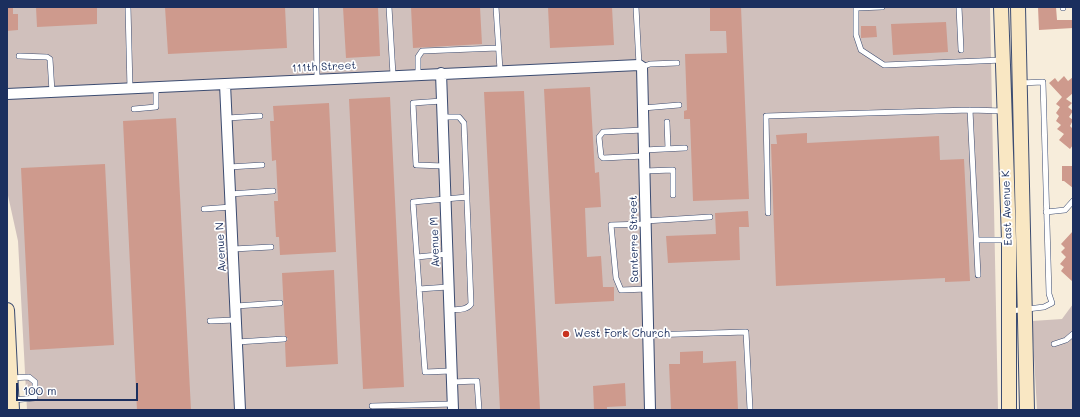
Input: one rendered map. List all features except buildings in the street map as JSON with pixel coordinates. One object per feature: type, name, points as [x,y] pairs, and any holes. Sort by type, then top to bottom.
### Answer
[{"type":"street","name":"East Avenue K","points":[[1001,7],[1004,60],[1004,111],[1010,312],[1009,410]]},
{"type":"street","name":"East Avenue K","points":[[1018,7],[1027,410]]},
{"type":"street","points":[[1004,60],[1018,60]]},
{"type":"street","name":"111th Street","points":[[7,94],[156,88],[500,70],[641,66]]},
{"type":"street","name":"Santerre Street","points":[[641,66],[650,410]]},
{"type":"street","name":"Avenue M","points":[[441,73],[453,407]]},
{"type":"street","name":"Avenue N","points":[[225,84],[240,410]]},
{"type":"street","points":[[1004,111],[1020,110]]},
{"type":"street","points":[[7,310],[12,405]]},
{"type":"street","points":[[1010,345],[1026,345]]},
{"type":"lane","points":[[128,7],[130,89]]},
{"type":"lane","points":[[316,7],[317,79]]},
{"type":"lane","points":[[389,7],[393,75]]},
{"type":"lane","points":[[496,7],[500,70]]},
{"type":"lane","points":[[636,7],[641,66],[650,64],[676,63]]},
{"type":"lane","points":[[882,7],[856,8],[856,36],[861,50],[884,65],[1004,60]]},
{"type":"lane","points":[[958,7],[961,50]]},
{"type":"lane","points":[[418,74],[418,57],[422,51],[498,48]]},
{"type":"lane","points":[[19,56],[47,57],[50,59],[52,92]]},
{"type":"lane","points":[[1010,312],[1044,307],[1052,303],[1049,294],[1043,82],[1019,83]]},
{"type":"lane","points":[[134,109],[156,107],[156,88]]},
{"type":"lane","points":[[442,101],[413,102],[416,165],[444,166]]},
{"type":"lane","points":[[643,108],[679,105]]},
{"type":"lane","points":[[768,212],[766,116],[970,110],[1004,111]]},
{"type":"lane","points":[[970,110],[978,275]]},
{"type":"lane","points":[[226,118],[260,116]]},
{"type":"lane","points":[[442,118],[459,117],[464,122],[471,304],[464,309],[449,310]]},
{"type":"lane","points":[[667,122],[668,149]]},
{"type":"lane","points":[[643,130],[603,132],[599,137],[601,156],[603,158],[686,148]]},
{"type":"lane","points":[[229,167],[262,165]]},
{"type":"lane","points":[[644,171],[673,170],[674,195]]},
{"type":"lane","points":[[230,194],[273,191]]},
{"type":"lane","points":[[451,372],[425,372],[414,202],[467,197]]},
{"type":"lane","points":[[1046,212],[1066,210],[1073,201]]},
{"type":"lane","points":[[204,209],[231,208]]},
{"type":"lane","points":[[647,289],[621,290],[616,278],[611,225],[710,217]]},
{"type":"lane","points":[[977,240],[1008,240]]},
{"type":"lane","points":[[233,249],[271,247]]},
{"type":"lane","points":[[417,257],[447,254]]},
{"type":"lane","points":[[419,289],[448,287]]},
{"type":"lane","points":[[236,306],[280,303]]},
{"type":"lane","points":[[210,321],[236,320]]},
{"type":"lane","points":[[648,335],[746,332],[750,409]]},
{"type":"lane","points":[[1054,344],[1066,340],[1073,334]]},
{"type":"lane","points":[[237,342],[284,339]]},
{"type":"lane","points":[[10,378],[29,377],[35,382],[35,398],[12,405]]},
{"type":"lane","points":[[452,382],[477,381],[479,410]]},
{"type":"lane","points":[[372,406],[453,407]]},
{"type":"shaded area","points":[[7,7],[990,7],[998,410],[27,410],[18,241],[7,191]]},
{"type":"shaded area","points":[[1073,304],[1073,410],[1037,410],[1032,321],[1062,319]]},
{"type":"place","name":"West Fork Church","points":[[566,334]]}]
